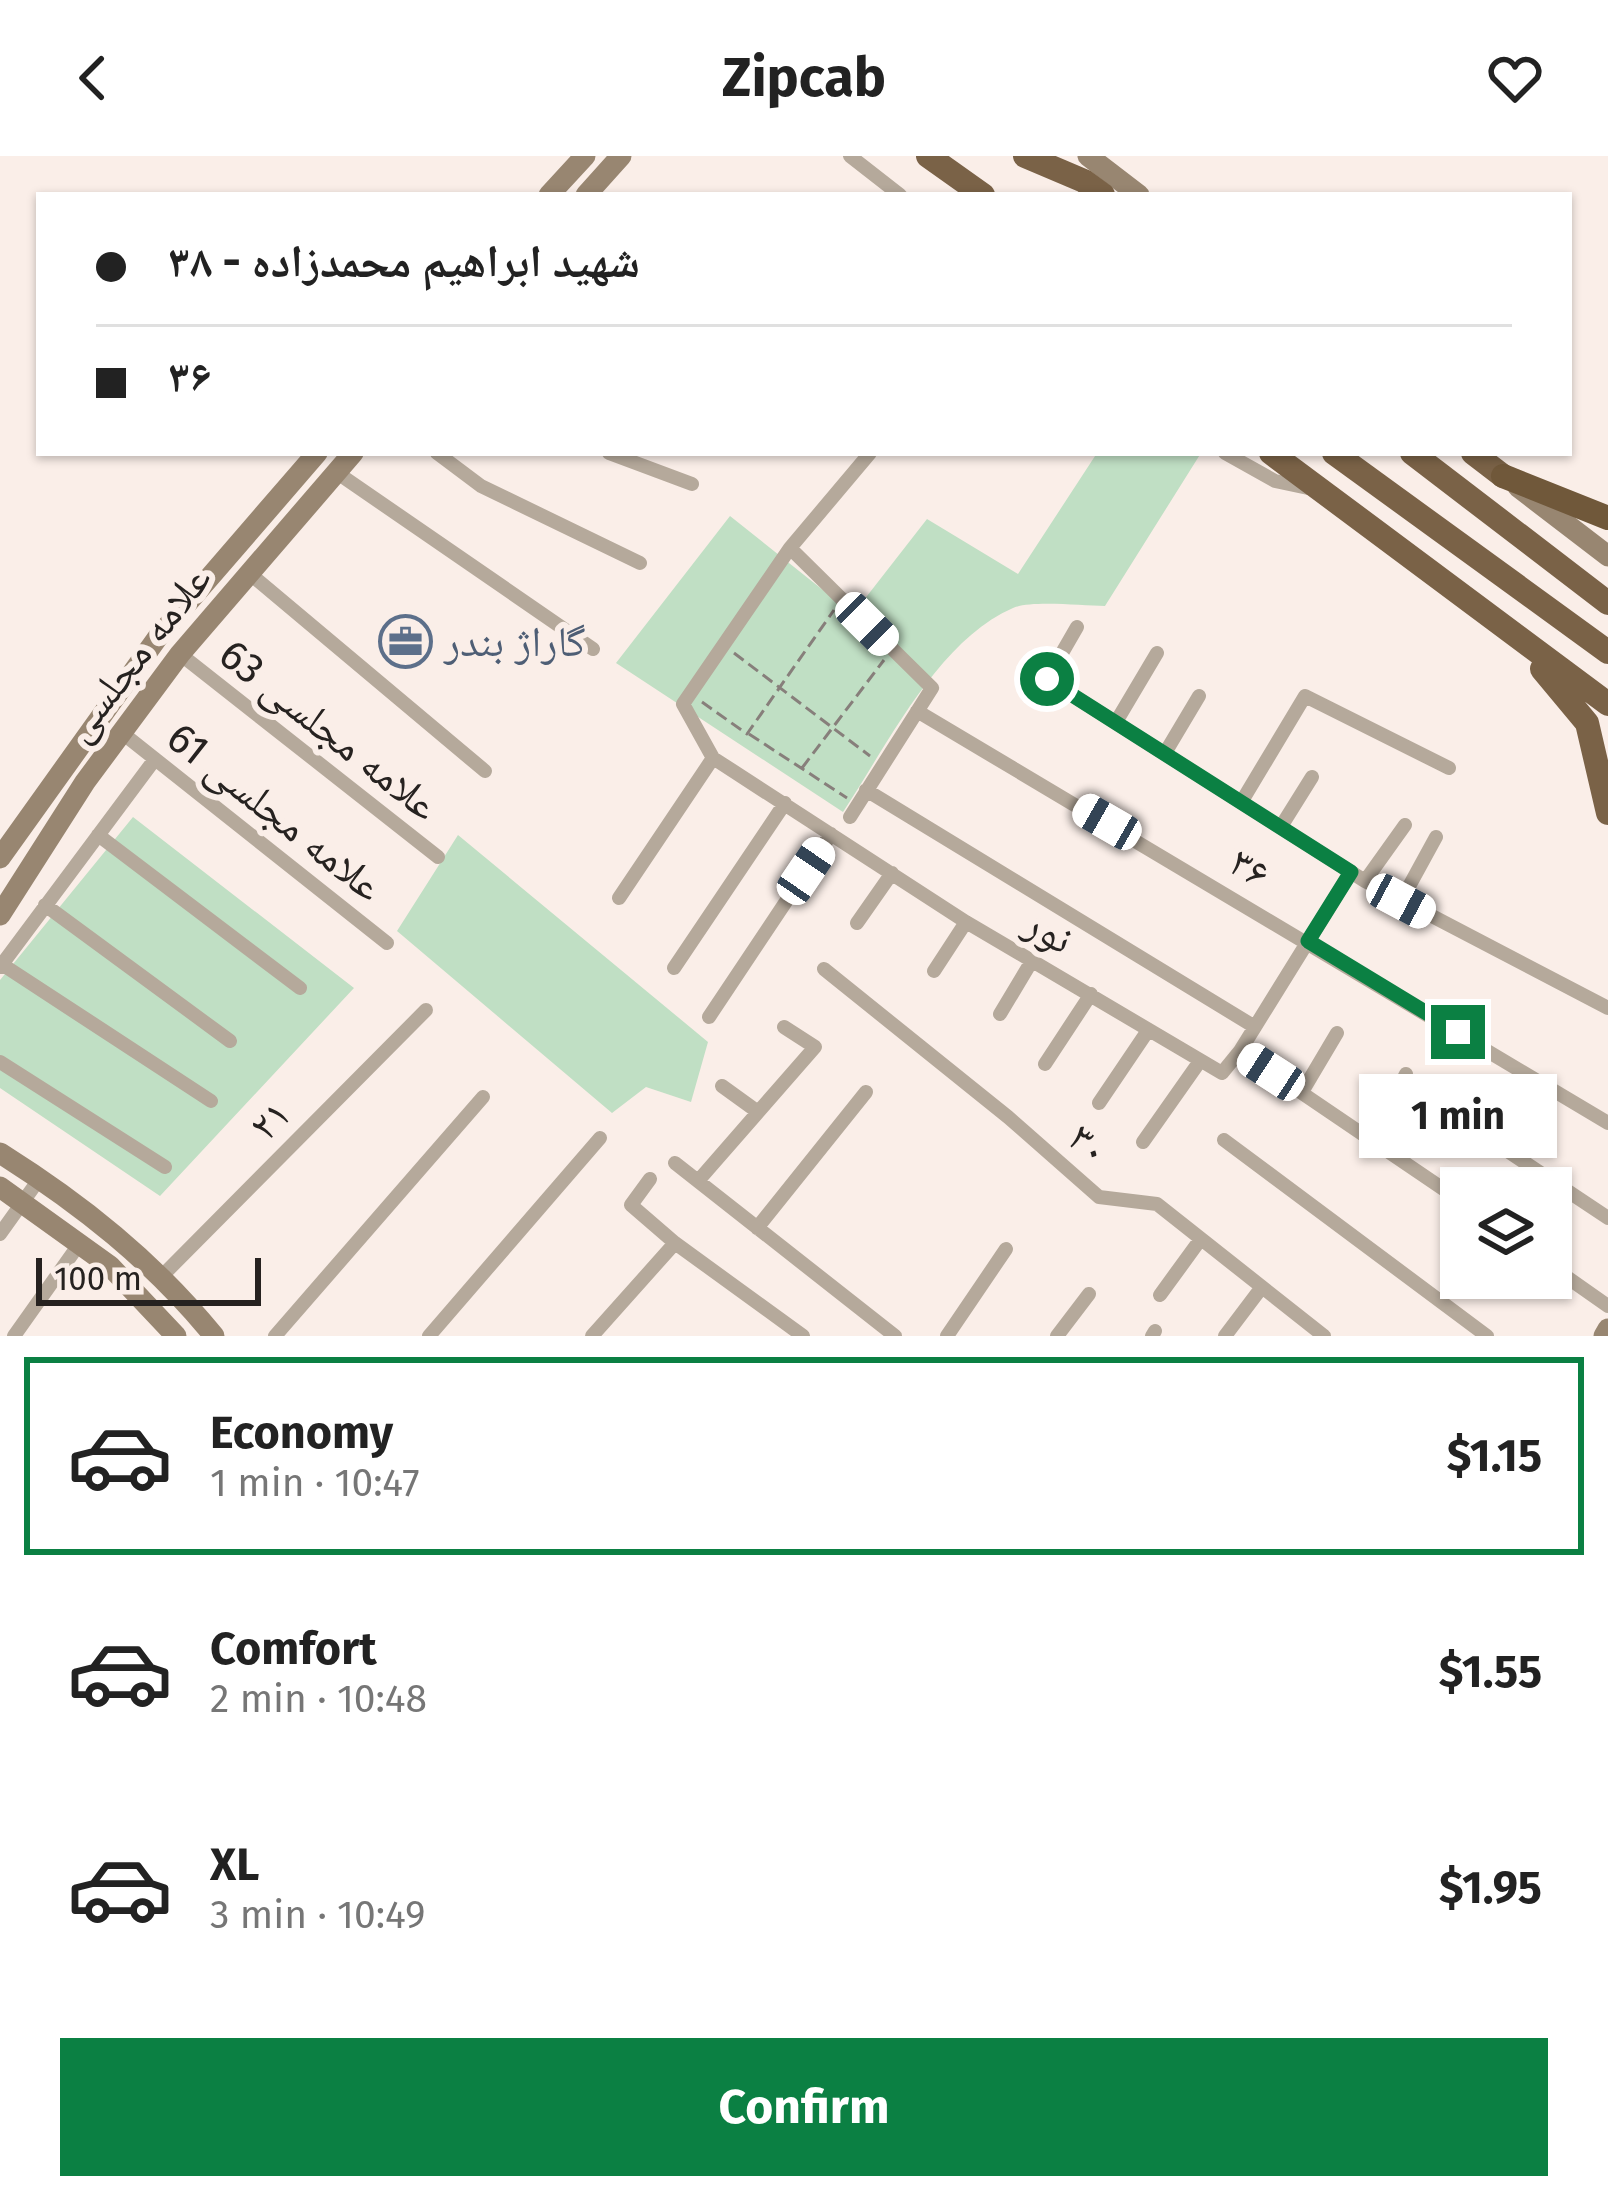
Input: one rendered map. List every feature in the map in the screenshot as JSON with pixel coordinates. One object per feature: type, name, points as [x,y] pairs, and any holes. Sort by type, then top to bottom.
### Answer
[{"type":"highway","points":[[928,156],[979,192]]},
{"type":"highway","points":[[1016,156],[1064,192]]},
{"type":"highway","points":[[1025,156],[1099,192]]},
{"type":"highway","points":[[1275,456],[1608,704]]},
{"type":"highway","points":[[1338,456],[1608,652]]},
{"type":"highway","points":[[1416,456],[1608,603]]},
{"type":"highway","points":[[1477,456],[1503,476],[1608,518]]},
{"type":"highway","points":[[1496,619],[1558,684],[1587,723],[1608,813]]},
{"type":"main road","points":[[553,192],[585,156]]},
{"type":"main road","points":[[1088,156],[1134,192]]},
{"type":"main road","points":[[589,192],[617,158]]},
{"type":"main road","name":"علامه مجلسی","points":[[0,857],[158,637],[314,456]]},
{"type":"main road","name":"علامه مجلسی","points":[[0,915],[179,654],[350,456]]},
{"type":"main road","points":[[1503,476],[1608,556]]},
{"type":"main road","points":[[273,502],[293,520]]},
{"type":"main road","points":[[0,1153],[133,1247],[214,1336]]},
{"type":"main road","points":[[0,1187],[110,1266],[176,1336]]},
{"type":"street","points":[[850,156],[895,192]]},
{"type":"street","points":[[441,456],[481,486],[640,563]]},
{"type":"street","points":[[617,456],[692,484]]},
{"type":"street","points":[[619,898],[713,758],[683,704],[689,693],[790,548],[867,456]]},
{"type":"street","points":[[1230,456],[1276,481],[1330,494]]},
{"type":"street","points":[[336,472],[593,649]]},
{"type":"street","points":[[790,548],[932,688],[854,811]]},
{"type":"street","points":[[249,573],[485,771]]},
{"type":"street","points":[[1047,679],[1077,627]]},
{"type":"street","points":[[1116,722],[1157,653]]},
{"type":"street","name":"علامه مجلسی 63","points":[[179,654],[438,857]]},
{"type":"street","points":[[1028,667],[1365,881],[1608,1008]]},
{"type":"street","points":[[1166,753],[1199,696]]},
{"type":"street","points":[[1242,801],[1305,696],[1449,768]]},
{"type":"street","name":"۳۶","points":[[917,711],[1608,1123]]},
{"type":"street","name":"علامه مجلسی 61","points":[[122,732],[387,943]]},
{"type":"street","name":"نور","points":[[713,758],[966,922],[1200,1061]]},
{"type":"street","points":[[155,759],[1,965],[211,1102]]},
{"type":"street","points":[[1282,825],[1312,777]]},
{"type":"street","points":[[866,790],[1255,1027]]},
{"type":"street","points":[[674,968],[785,803]]},
{"type":"street","points":[[1365,881],[1405,826]]},
{"type":"street","points":[[709,1017],[831,834]]},
{"type":"street","points":[[98,835],[300,988]]},
{"type":"street","points":[[1401,901],[1436,837]]},
{"type":"street","points":[[1143,1142],[1200,1061],[1222,1073],[1240,1052],[1351,872]]},
{"type":"street","points":[[857,923],[892,873]]},
{"type":"street","points":[[45,905],[230,1041]]},
{"type":"street","points":[[934,971],[966,922]]},
{"type":"street","points":[[1000,1015],[1033,959]]},
{"type":"street","name":"۳۰","points":[[824,969],[1099,1197],[1157,1204],[1323,1336]]},
{"type":"street","points":[[1045,1064],[1091,994]]},
{"type":"street","name":"۲۱","points":[[161,1277],[426,1010]]},
{"type":"street","points":[[698,1181],[815,1048],[784,1027]]},
{"type":"street","points":[[1099,1103],[1148,1032]]},
{"type":"street","points":[[1302,1092],[1337,1033]]},
{"type":"street","points":[[1240,1052],[1440,1186]]},
{"type":"street","points":[[0,1061],[164,1167]]},
{"type":"street","points":[[1373,1138],[1406,1074]]},
{"type":"street","points":[[722,1086],[758,1112]]},
{"type":"street","points":[[757,1228],[866,1092]]},
{"type":"street","points":[[275,1336],[483,1097]]},
{"type":"street","points":[[1467,1124],[1608,1218]]},
{"type":"street","points":[[429,1336],[600,1138]]},
{"type":"street","points":[[1224,1140],[1486,1336]]},
{"type":"street","points":[[675,1163],[895,1336]]},
{"type":"street","points":[[0,1234],[40,1178]]},
{"type":"street","points":[[650,1179],[631,1205],[674,1243],[803,1336]]},
{"type":"street","points":[[1160,1295],[1200,1240]]},
{"type":"street","points":[[14,1336],[80,1243]]},
{"type":"street","points":[[592,1336],[674,1243]]},
{"type":"street","points":[[947,1336],[1006,1249]]},
{"type":"street","points":[[1572,1281],[1608,1306]]},
{"type":"street","points":[[1225,1336],[1262,1287]]},
{"type":"street","points":[[1058,1336],[1089,1294]]},
{"type":"path","points":[[747,734],[842,598]]},
{"type":"path","points":[[723,645],[882,765]]},
{"type":"path","points":[[802,768],[892,649]]},
{"type":"path","points":[[689,693],[802,768],[854,811]]},
{"type":"green space","points":[[1095,456],[1199,456],[1105,606],[1021,606],[986,624],[937,670],[843,812],[616,663],[730,516],[853,614],[927,519],[1018,574]]},
{"type":"green space","points":[[133,817],[354,988],[160,1196],[0,1088],[0,980]]},
{"type":"green space","points":[[458,835],[708,1042],[691,1102],[646,1087],[612,1113],[397,931]]},
{"type":"place","name":"گاراژ بندر","points":[[405,642]]},
{"type":"route","points":[[1047,679],[1351,872],[1308,941],[1458,1032]]}]
